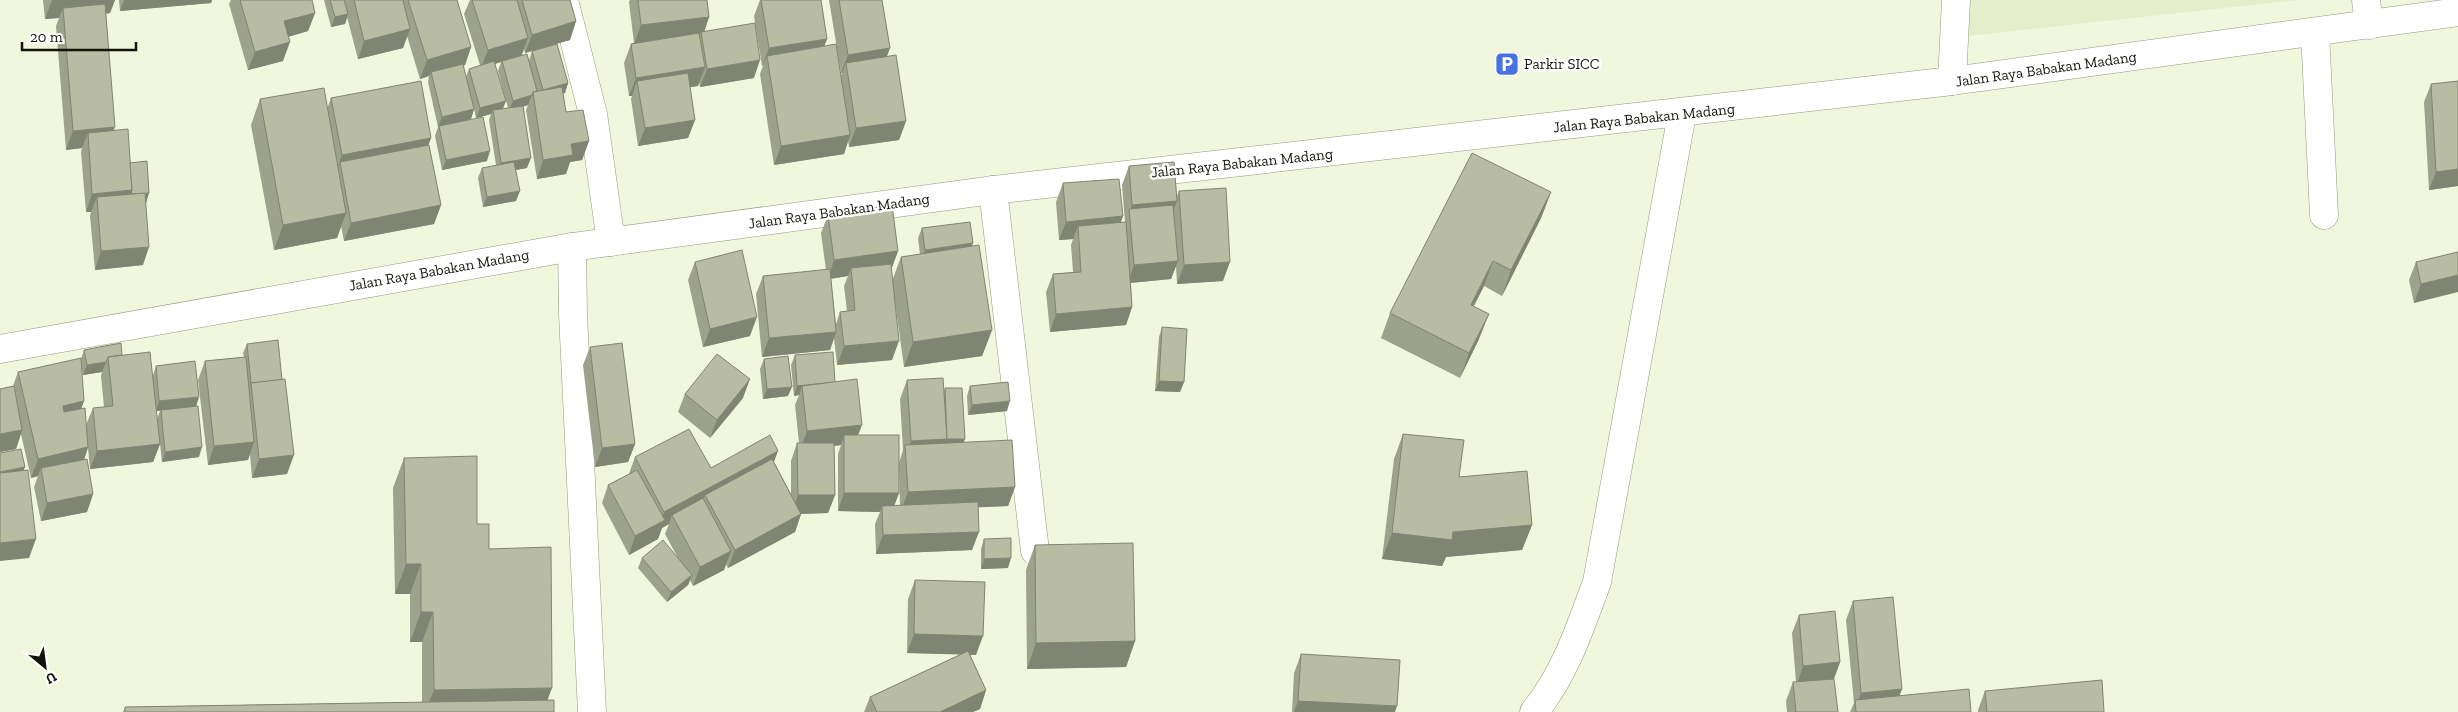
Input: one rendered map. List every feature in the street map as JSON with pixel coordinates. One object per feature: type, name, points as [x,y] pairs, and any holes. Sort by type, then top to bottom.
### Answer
[{"type":"main road","points":[[564,0],[593,114],[612,242]]},
{"type":"main road","points":[[1952,82],[1956,0]]},
{"type":"main road","name":"Jalan Raya Babakan Madang","points":[[0,349],[572,247],[993,190],[1682,114],[1952,82],[2315,32],[2367,13],[2458,12]]},
{"type":"main road","points":[[2315,32],[2324,215]]},
{"type":"main road","points":[[1534,712],[1548,694],[1573,646],[1597,582],[1682,114]]},
{"type":"main road","points":[[993,190],[1035,551]]},
{"type":"main road","points":[[572,247],[573,314],[592,712]]},
{"type":"shaded area","points":[[1968,0],[2297,0],[1967,36]]},
{"type":"building","points":[[240,0],[312,0],[315,13],[284,21],[290,42],[255,52]]},
{"type":"building","points":[[330,0],[344,0],[348,14],[335,17]]},
{"type":"building","points":[[354,0],[403,0],[410,29],[364,41]]},
{"type":"building","points":[[408,0],[457,0],[471,47],[427,60]]},
{"type":"building","points":[[472,0],[517,0],[528,38],[488,50]]},
{"type":"building","points":[[522,0],[570,0],[576,21],[532,35]]},
{"type":"building","points":[[638,0],[707,0],[709,17],[641,25]]},
{"type":"building","points":[[761,0],[821,0],[827,39],[769,48]]},
{"type":"building","points":[[839,0],[882,0],[890,48],[848,55]]},
{"type":"building","points":[[105,4],[115,127],[73,131],[63,8]]},
{"type":"building","points":[[755,23],[760,60],[707,69],[701,32]]},
{"type":"building","points":[[699,33],[705,67],[636,78],[631,44]]},
{"type":"building","points":[[557,44],[568,83],[543,90],[532,51]]},
{"type":"building","points":[[836,44],[850,135],[781,146],[767,56]]},
{"type":"building","points":[[527,54],[537,91],[533,92],[532,95],[513,101],[502,61]]},
{"type":"building","points":[[896,55],[906,121],[856,128],[846,63]]},
{"type":"building","points":[[494,61],[506,101],[480,108],[469,69]]},
{"type":"building","points":[[463,64],[474,109],[442,117],[431,72]]},
{"type":"building","points":[[688,73],[695,120],[645,128],[637,81]]},
{"type":"building","points":[[421,81],[431,138],[342,155],[331,98]]},
{"type":"building","points":[[2458,81],[2458,169],[2436,172],[2431,84]]},
{"type":"building","points":[[562,87],[566,112],[583,110],[589,141],[571,144],[573,155],[543,160],[533,92]]},
{"type":"building","points":[[324,88],[346,213],[283,225],[260,99]]},
{"type":"building","points":[[523,106],[531,158],[501,163],[493,110]]},
{"type":"building","points":[[483,117],[490,151],[446,160],[439,126]]},
{"type":"building","points":[[128,129],[132,190],[92,194],[88,133]]},
{"type":"building","points":[[429,145],[441,205],[351,223],[340,162]]},
{"type":"building","points":[[1472,153],[1551,192],[1511,270],[1493,261],[1471,305],[1489,314],[1469,353],[1390,313]]},
{"type":"building","points":[[147,161],[149,193],[131,194],[130,163]]},
{"type":"building","points":[[514,162],[520,191],[487,197],[482,168]]},
{"type":"building","points":[[1174,162],[1177,201],[1132,205],[1129,166]]},
{"type":"building","points":[[1119,179],[1123,216],[1066,222],[1063,183]]},
{"type":"building","points":[[1226,188],[1230,262],[1184,265],[1179,191]]},
{"type":"building","points":[[145,193],[149,247],[101,251],[97,197]]},
{"type":"building","points":[[892,205],[898,251],[834,260],[828,215]]},
{"type":"building","points":[[1173,205],[1178,261],[1134,265],[1129,209]]},
{"type":"building","points":[[970,222],[973,243],[925,250],[922,228]]},
{"type":"building","points":[[1126,222],[1132,307],[1056,314],[1053,274],[1081,272],[1078,226]]},
{"type":"building","points":[[979,245],[992,330],[913,342],[901,257]]},
{"type":"building","points":[[742,250],[757,317],[710,329],[695,262]]},
{"type":"building","points":[[2458,252],[2458,275],[2421,284],[2416,262]]},
{"type":"building","points":[[891,264],[899,341],[844,346],[840,312],[855,310],[851,268]]},
{"type":"building","points":[[830,269],[836,332],[769,338],[763,276]]},
{"type":"building","points":[[1162,327],[1187,329],[1184,382],[1159,381]]},
{"type":"building","points":[[278,340],[282,380],[251,383],[247,344]]},
{"type":"building","points":[[121,343],[122,355],[108,357],[106,362],[87,365],[84,350]]},
{"type":"building","points":[[622,343],[635,444],[602,448],[590,347]]},
{"type":"building","points":[[150,352],[160,444],[97,451],[93,408],[113,406],[108,357]]},
{"type":"building","points":[[833,352],[835,382],[797,386],[795,355]]},
{"type":"building","points":[[717,354],[750,379],[717,420],[685,394]]},
{"type":"building","points":[[788,356],[792,387],[767,389],[764,359]]},
{"type":"building","points":[[246,357],[254,442],[214,446],[205,361]]},
{"type":"building","points":[[81,358],[84,401],[63,406],[64,412],[85,408],[88,447],[38,459],[18,372]]},
{"type":"building","points":[[195,361],[199,397],[159,401],[156,366]]},
{"type":"building","points":[[943,378],[947,439],[911,441],[907,380]]},
{"type":"building","points":[[285,379],[294,455],[259,459],[251,383]]},
{"type":"building","points":[[857,379],[862,425],[807,431],[802,386]]},
{"type":"building","points":[[1008,382],[1010,401],[972,405],[970,386]]},
{"type":"building","points":[[14,386],[22,430],[0,434],[0,389]]},
{"type":"building","points":[[945,388],[962,388],[965,439],[947,439]]},
{"type":"building","points":[[198,406],[202,447],[165,452],[161,410]]},
{"type":"building","points":[[689,429],[711,468],[770,435],[778,451],[664,512],[635,457]]},
{"type":"building","points":[[1403,434],[1464,440],[1459,477],[1527,471],[1532,525],[1453,532],[1452,540],[1392,533]]},
{"type":"building","points":[[844,435],[899,435],[899,493],[844,493]]},
{"type":"building","points":[[1012,440],[1015,487],[908,492],[905,445]]},
{"type":"building","points":[[797,443],[834,443],[835,495],[798,495]]},
{"type":"building","points":[[21,449],[25,467],[0,472],[0,453]]},
{"type":"building","points":[[477,456],[477,524],[489,524],[489,549],[551,547],[552,688],[434,690],[433,612],[421,612],[421,564],[406,564],[404,458]]},
{"type":"building","points":[[87,459],[93,494],[47,503],[41,468]]},
{"type":"building","points":[[772,459],[801,514],[735,550],[705,495]]},
{"type":"building","points":[[28,470],[36,539],[0,543],[0,473]]},
{"type":"building","points":[[637,470],[665,520],[635,536],[608,485]]},
{"type":"building","points":[[703,498],[731,551],[700,567],[672,515]]},
{"type":"building","points":[[978,502],[979,532],[883,535],[882,506]]},
{"type":"building","points":[[1011,538],[1011,558],[984,559],[984,539]]},
{"type":"building","points":[[663,540],[692,575],[671,592],[642,558]]},
{"type":"building","points":[[1133,543],[1135,641],[1036,643],[1035,545]]},
{"type":"building","points":[[915,580],[985,582],[983,636],[914,634]]},
{"type":"building","points":[[1893,597],[1902,689],[1861,693],[1853,601]]},
{"type":"building","points":[[1835,611],[1840,662],[1803,666],[1799,615]]},
{"type":"building","points":[[968,651],[986,690],[940,712],[877,712],[870,697]]},
{"type":"building","points":[[1301,654],[1400,660],[1397,706],[1298,701]]},
{"type":"building","points":[[1834,679],[1838,712],[1796,712],[1793,682]]},
{"type":"building","points":[[2102,680],[2104,712],[1987,712],[1985,691]]},
{"type":"building","points":[[1969,689],[1971,712],[1856,712],[1855,700]]},
{"type":"building","points":[[554,700],[554,712],[125,712],[125,707]]},
{"type":"place","name":"Parkir SICC","points":[[1507,64]]}]
